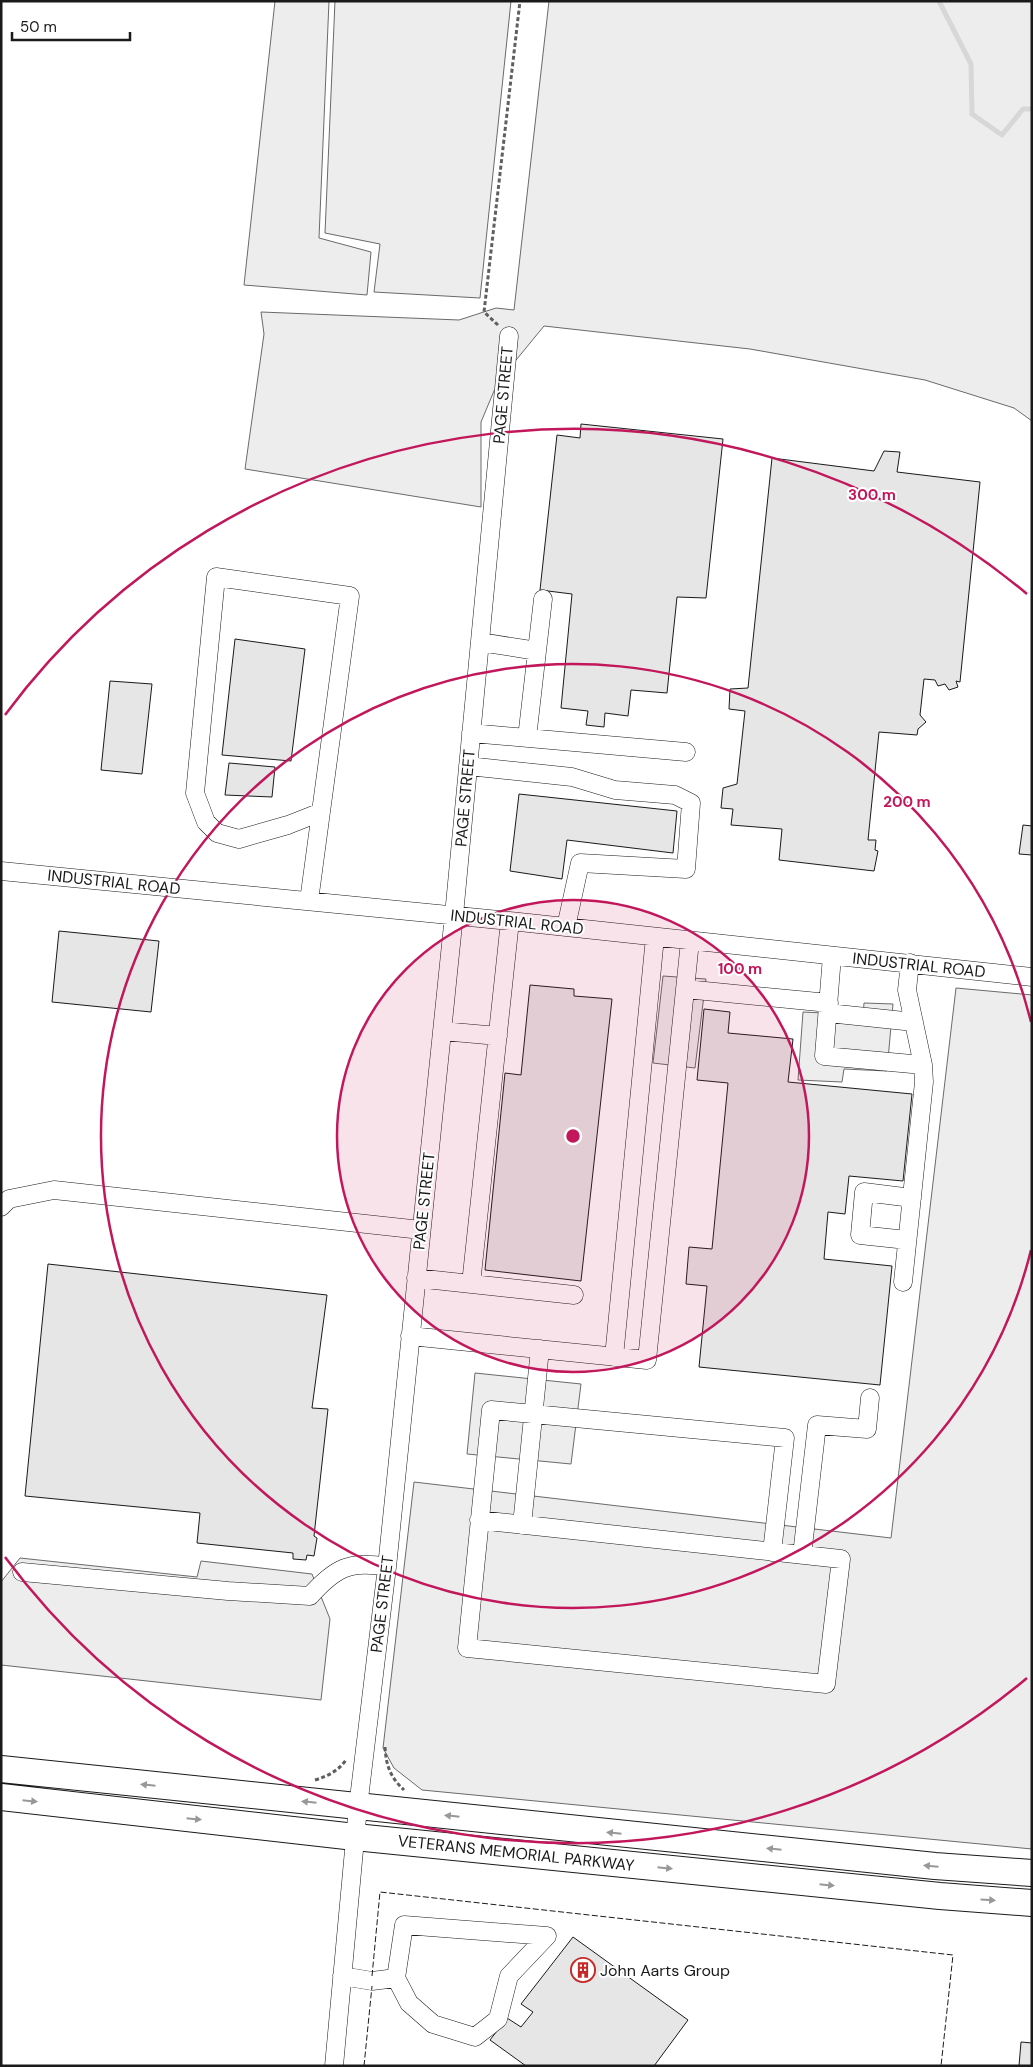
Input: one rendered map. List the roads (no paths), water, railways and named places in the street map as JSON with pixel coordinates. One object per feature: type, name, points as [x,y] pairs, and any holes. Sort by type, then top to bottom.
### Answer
[{"type":"highway","name":"VETERANS MEMORIAL PARKWAY","points":[[1,1769],[926,1865],[1032,1873]]},
{"type":"highway","name":"VETERANS MEMORIAL PARKWAY","points":[[1,1797],[355,1837],[930,1895],[1032,1903]]},
{"type":"street","name":"PAGE STREET","points":[[334,2066],[358,1807],[387,1567],[454,915],[509,336]]},
{"type":"street","points":[[309,901],[321,812],[350,596],[216,577],[195,793],[206,822],[216,833],[238,839],[288,825],[321,812]]},
{"type":"street","points":[[527,738],[542,599]]},
{"type":"street","points":[[480,642],[537,651]]},
{"type":"street","points":[[471,732],[686,752]]},
{"type":"street","points":[[468,766],[572,777],[615,790],[675,795],[691,804],[686,869],[580,863],[566,927]]},
{"type":"street","name":"INDUSTRIAL ROAD","points":[[1,871],[454,915],[1032,977]]},
{"type":"street","points":[[471,1284],[510,921]]},
{"type":"street","points":[[614,1357],[655,937]]},
{"type":"street","points":[[410,1336],[647,1360],[690,941]]},
{"type":"street","points":[[832,956],[824,1056],[923,1065]]},
{"type":"street","points":[[903,1282],[924,1082],[923,1065],[907,990],[910,963]]},
{"type":"street","points":[[685,989],[828,1008],[914,1022]]},
{"type":"street","points":[[442,1031],[498,1036]]},
{"type":"street","points":[[1,1207],[9,1199],[54,1190],[421,1230]]},
{"type":"street","points":[[907,1240],[860,1235],[864,1192],[912,1198]]},
{"type":"street","points":[[416,1278],[574,1295]]},
{"type":"street","points":[[522,1525],[540,1349]]},
{"type":"street","points":[[802,1555],[817,1425],[867,1429],[870,1398]]},
{"type":"street","points":[[479,1520],[772,1552],[841,1559],[826,1684],[467,1648],[479,1520],[491,1410],[785,1438],[772,1552]]},
{"type":"street","points":[[22,1572],[228,1592],[310,1596],[340,1570],[352,1564],[367,1563],[387,1567]]},
{"type":"street","points":[[404,1925],[547,1936],[510,1976],[498,2019],[475,2036],[433,2024],[409,2003],[396,1978],[404,1925]]},
{"type":"street","points":[[342,1976],[372,1980],[396,1978]]},
{"type":"waterway","points":[[939,1],[971,64],[972,114],[1002,135],[1023,109],[1032,109]]},
{"type":"place","name":"John Aarts Group","points":[[583,1970]]}]
